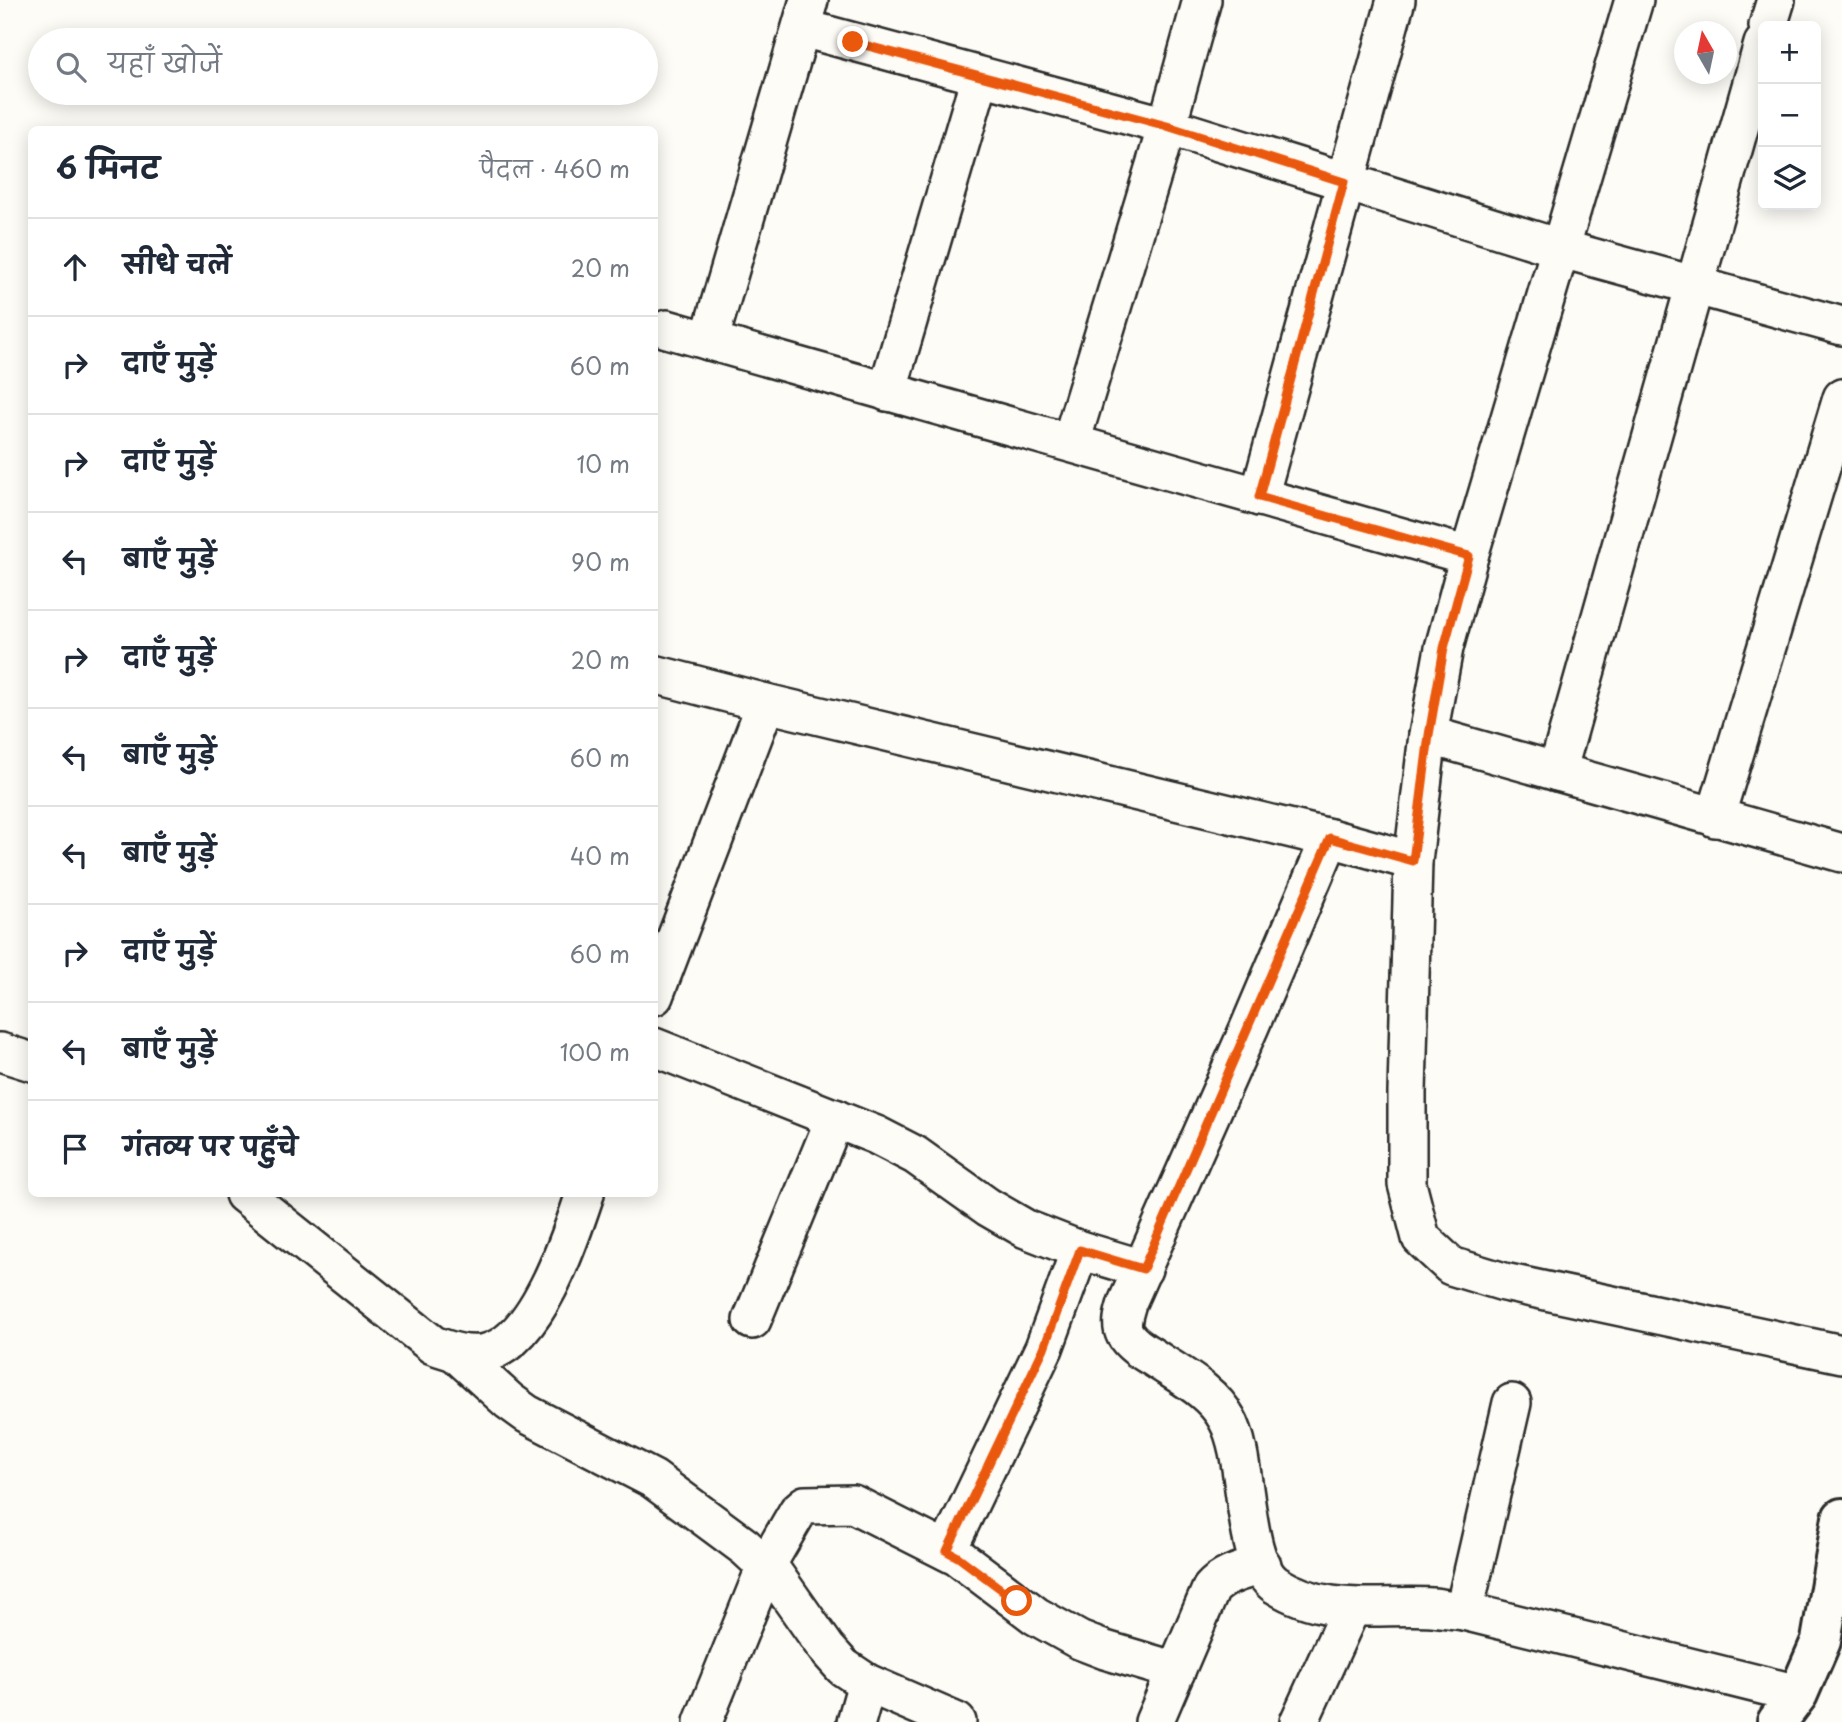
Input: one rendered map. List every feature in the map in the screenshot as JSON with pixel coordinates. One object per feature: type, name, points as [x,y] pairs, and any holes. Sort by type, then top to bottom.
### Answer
[{"type":"street","points":[[1071,442],[1167,126],[1202,0]]},
{"type":"street","points":[[1259,497],[1396,0]]},
{"type":"street","points":[[1634,0],[1444,648],[1429,735],[1413,861],[1407,1093],[1408,1184],[1421,1237],[1451,1266],[1504,1282],[1842,1354]]},
{"type":"street","points":[[1770,21],[1776,0]]},
{"type":"street","points":[[709,341],[806,14],[980,77],[1167,126],[1562,248],[1842,326]]},
{"type":"street","points":[[1558,772],[1758,62]]},
{"type":"street","points":[[887,392],[980,77]]},
{"type":"street","points":[[667,329],[1469,556]]},
{"type":"street","points":[[1715,818],[1842,398]]},
{"type":"street","points":[[658,675],[1330,838],[1413,861]]},
{"type":"street","points":[[658,985],[765,703]]},
{"type":"street","points":[[1429,735],[1842,853]]},
{"type":"street","points":[[1330,838],[1127,1303],[1122,1321],[1124,1334],[1134,1345],[1203,1391],[1227,1418],[1239,1453],[1255,1555],[1273,1583],[1309,1602],[1350,1608],[1432,1607],[1464,1611],[1787,1708],[1821,1641],[1842,1517]]},
{"type":"street","points":[[658,1048],[876,1135],[915,1155],[988,1207],[1026,1229],[1080,1250],[1143,1269]]},
{"type":"street","points":[[0,1052],[28,1061]]},
{"type":"street","points":[[752,1320],[835,1118]]},
{"type":"street","points":[[248,1197],[433,1345],[456,1353],[486,1353],[517,1336],[539,1307],[585,1197]]},
{"type":"street","points":[[947,1551],[1044,1348],[1080,1250]]},
{"type":"street","points":[[456,1353],[527,1414],[653,1479],[746,1547],[766,1566],[843,1667],[867,1683],[940,1718]]},
{"type":"street","points":[[1464,1611],[1512,1403]]},
{"type":"street","points":[[703,1722],[766,1566],[798,1511],[806,1505],[853,1504],[958,1557],[1036,1616],[1079,1640],[1176,1671]]},
{"type":"street","points":[[1154,1722],[1211,1590],[1218,1580],[1262,1565]]},
{"type":"street","points":[[1299,1722],[1350,1608]]},
{"type":"street","points":[[856,1722],[867,1683]]},
{"type":"route","points":[[853,42],[1167,126],[1344,182],[1259,497],[1469,556],[1444,648],[1429,735],[1413,861],[1330,838],[1143,1269],[1080,1250],[1044,1348],[947,1551],[1017,1601]]}]
